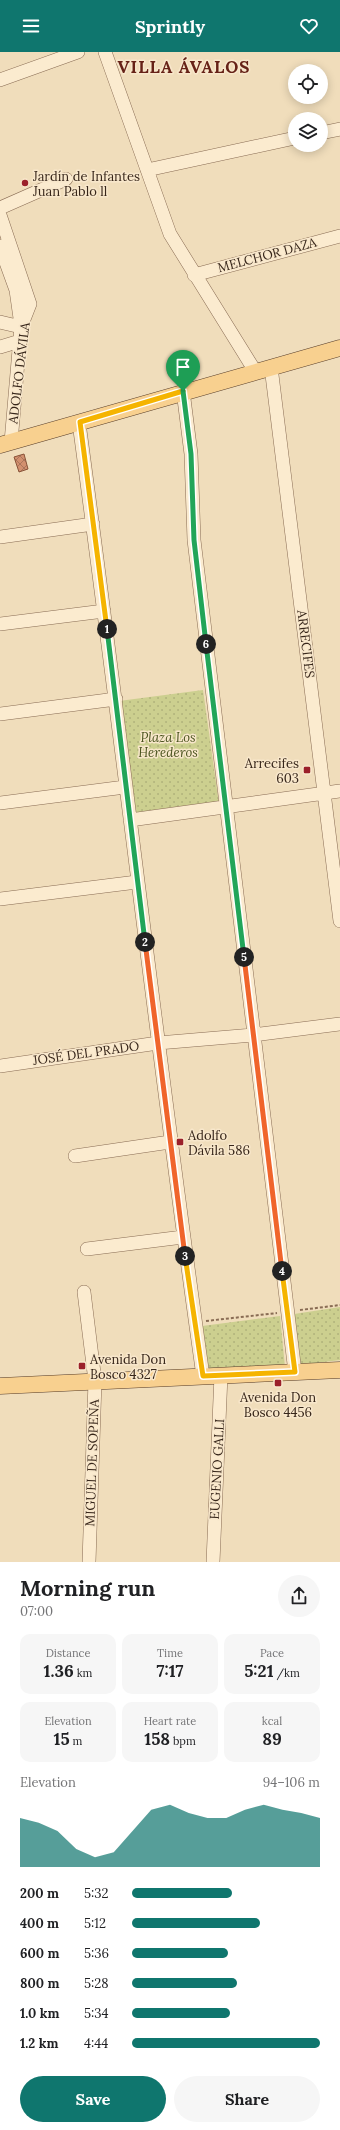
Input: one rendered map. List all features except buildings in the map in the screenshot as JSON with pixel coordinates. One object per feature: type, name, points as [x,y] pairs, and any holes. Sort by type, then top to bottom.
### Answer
[{"type":"main road","points":[[6,443],[183,391],[340,348]]},
{"type":"main road","points":[[0,1386],[340,1370]]},
{"type":"street","points":[[0,80],[78,52]]},
{"type":"street","points":[[105,52],[170,234],[255,372]]},
{"type":"street","points":[[328,132],[340,129]]},
{"type":"street","points":[[147,170],[288,140]]},
{"type":"street","points":[[0,208],[66,179]]},
{"type":"street","name":"ADOLFO DÁVILA","points":[[0,215],[29,297],[30,304],[21,327],[6,443]]},
{"type":"street","name":"MELCHOR DAZA","points":[[194,275],[340,236]]},
{"type":"street","points":[[0,246],[6,276],[16,290],[21,327],[0,322]]},
{"type":"street","points":[[0,347],[20,341]]},
{"type":"street","name":"ARRECIFES","points":[[271,367],[340,913]]},
{"type":"street","points":[[183,391],[191,454],[194,540],[295,1372]]},
{"type":"street","points":[[80,422],[116,699],[125,786],[182,1237],[203,1376]]},
{"type":"street","points":[[0,537],[93,524]]},
{"type":"street","points":[[0,624],[104,610]]},
{"type":"street","points":[[0,714],[116,699]]},
{"type":"street","points":[[0,803],[125,786]]},
{"type":"street","points":[[130,820],[340,791]]},
{"type":"street","points":[[0,899],[137,882]]},
{"type":"street","name":"JOSÉ DEL PRADO","points":[[0,1066],[158,1043],[253,1035],[340,1024]]},
{"type":"street","points":[[75,1156],[170,1142]]},
{"type":"street","points":[[87,1249],[182,1237]]},
{"type":"street","name":"MIGUEL DE SOPEÑA","points":[[84,1292],[95,1381],[89,1562]]},
{"type":"street","name":"EUGENIO GALLI","points":[[213,1562],[221,1375]]},
{"type":"path","points":[[195,1322],[340,1305]]},
{"type":"green space","name":"Plaza Los Herederos","points":[[203,690],[219,804],[134,813],[119,701]]},
{"type":"green space","points":[[340,1307],[340,1360],[300,1365],[294,1314]]},
{"type":"green space","points":[[280,1316],[285,1367],[207,1372],[202,1326]]},
{"type":"place","name":"Jardín de Infantes Juan Pablo ll","points":[[25,183]]},
{"type":"place","name":"Arrecifes 603","points":[[307,770]]},
{"type":"place","name":"Adolfo Dávila 586","points":[[180,1142]]},
{"type":"place","name":"Avenida Don Bosco 4327","points":[[82,1366]]},
{"type":"place","name":"Avenida Don Bosco 4456","points":[[278,1383]]},
{"type":"district","name":"VILLA ÁVALOS","points":[[184,67]]},
{"type":"route","points":[[183,391],[192,465],[194,540],[227,806],[266,1146],[295,1372],[203,1376],[182,1237],[125,786],[116,699],[80,422],[183,391]]}]
